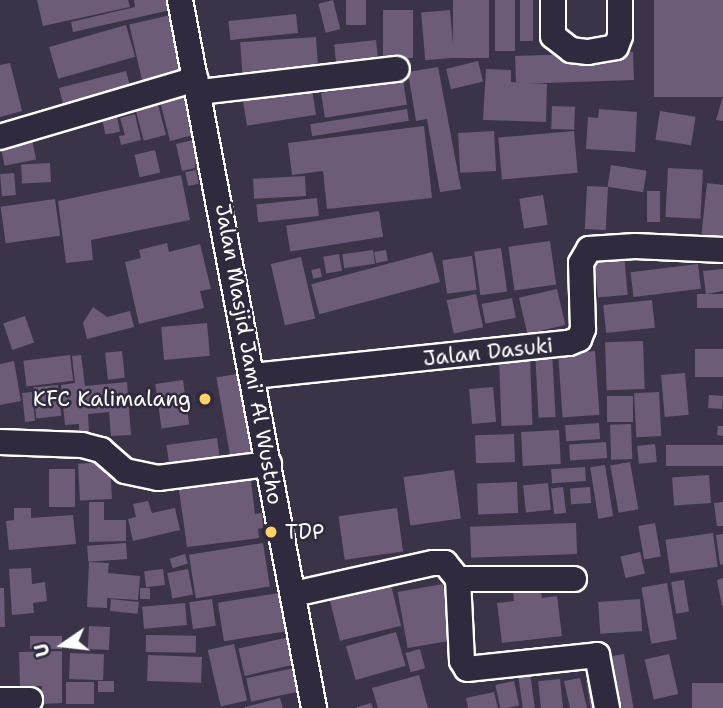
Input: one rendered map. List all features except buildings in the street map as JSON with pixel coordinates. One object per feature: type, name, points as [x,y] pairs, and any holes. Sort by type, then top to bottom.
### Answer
[{"type":"street","name":"Jalan Masjid Jami' Al Wustho","points":[[180,0],[314,708]]},
{"type":"street","points":[[553,0],[553,36],[571,50],[589,51],[616,47],[620,36],[620,0]]},
{"type":"street","points":[[0,137],[198,85],[397,69]]},
{"type":"street","name":"Jalan Dasuki","points":[[253,376],[569,343],[579,339],[583,329],[581,262],[589,249],[635,246],[723,250]]},
{"type":"street","points":[[0,442],[82,445],[100,450],[125,471],[158,478],[269,464]]},
{"type":"street","points":[[294,594],[433,563],[445,563],[458,579],[462,661],[467,670],[597,655],[607,708]]},
{"type":"street","points":[[458,579],[574,579]]},
{"type":"street","points":[[0,700],[30,700]]},
{"type":"place","name":"KFC Kalimalang","points":[[205,399]]},
{"type":"place","name":"TDP","points":[[271,532]]}]
